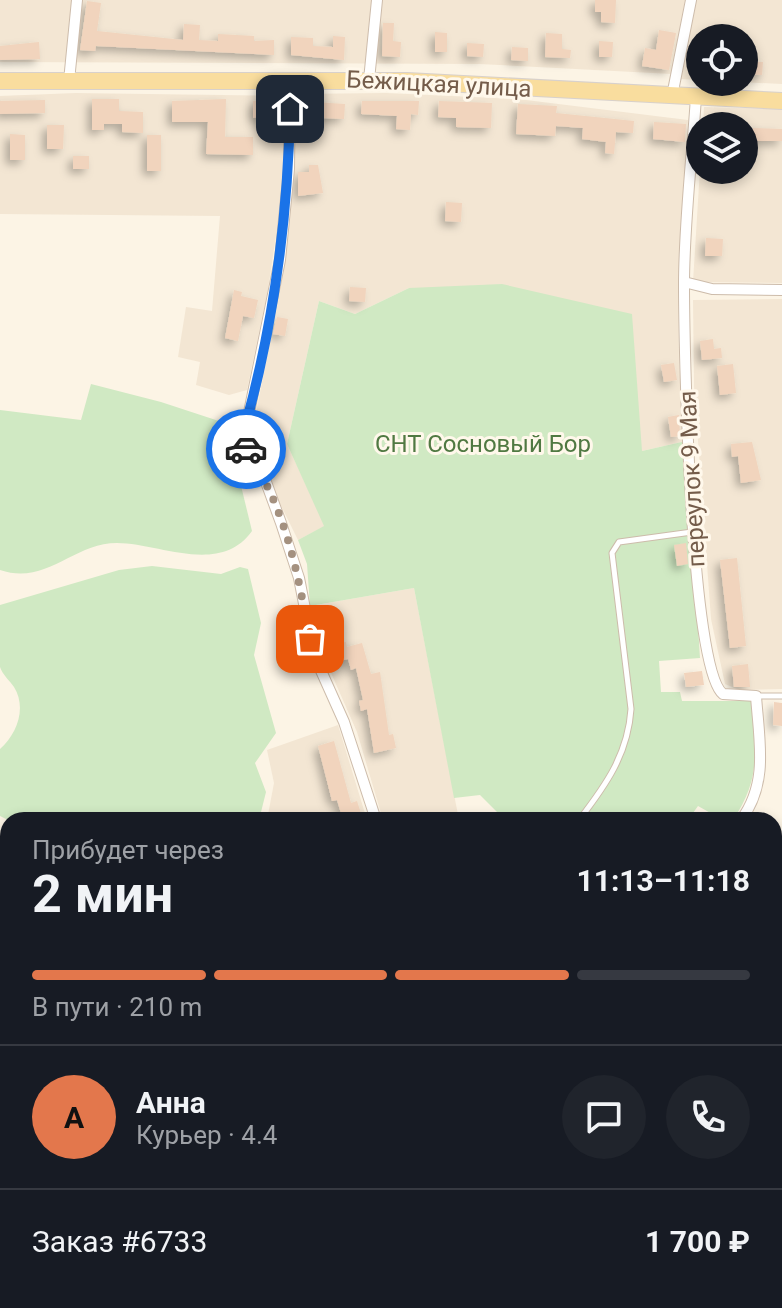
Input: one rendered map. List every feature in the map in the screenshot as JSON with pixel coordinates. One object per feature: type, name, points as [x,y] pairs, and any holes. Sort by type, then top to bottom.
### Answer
[{"type":"main road","name":"Бежицкая улица","points":[[0,81],[291,78],[782,101]]},
{"type":"street","points":[[69,81],[77,0]]},
{"type":"street","points":[[369,80],[377,0]]},
{"type":"street","points":[[672,96],[691,0]]},
{"type":"street","points":[[291,78],[289,169],[280,260],[244,437],[246,450],[266,482],[281,523],[299,578],[314,655],[344,722],[373,812]]},
{"type":"street","name":"переулок 9 Мая","points":[[696,97],[684,282],[693,532],[702,620],[714,682],[723,694],[756,696]]},
{"type":"street","points":[[684,282],[712,289],[782,290]]},
{"type":"street","points":[[746,812],[756,795],[761,777],[756,696]]},
{"type":"lane","points":[[585,812],[606,784],[626,745],[630,730],[631,709],[612,553],[619,542],[693,532]]},
{"type":"lane","points":[[756,696],[782,696]]},
{"type":"shaded area","points":[[0,0],[685,0],[672,74],[479,64],[0,62]]},
{"type":"shaded area","points":[[695,0],[782,0],[782,84],[758,83],[758,24],[690,24]]},
{"type":"shaded area","points":[[686,47],[686,79],[680,79]]},
{"type":"shaded area","points":[[76,93],[284,96],[284,182],[268,289],[247,390],[229,395],[196,385],[200,362],[178,357],[186,307],[212,311],[220,216],[0,214],[0,96]]},
{"type":"shaded area","points":[[386,93],[518,99],[686,120],[678,298],[679,365],[686,441],[642,451],[409,288],[355,314],[319,301],[287,444],[325,526],[298,540],[250,443],[277,306],[291,199],[296,94]]},
{"type":"shaded area","points":[[704,107],[782,109],[782,283],[693,282],[699,184],[758,184],[758,112],[704,112]]},
{"type":"shaded area","points":[[782,299],[782,689],[739,690],[725,684],[711,619],[694,386],[693,300]]},
{"type":"shaded area","points":[[414,588],[457,812],[381,812],[357,732],[321,650],[310,606]]},
{"type":"shaded area","points":[[338,725],[365,812],[269,812],[274,783],[267,750]]},
{"type":"green space","name":"СНТ Сосновый Бор","points":[[502,284],[632,314],[642,451],[686,441],[700,658],[659,661],[661,692],[680,692],[682,701],[751,701],[755,708],[754,767],[748,792],[738,812],[709,812],[698,806],[694,812],[497,812],[480,795],[454,798],[414,588],[310,606],[307,564],[298,540],[324,526],[287,444],[319,301],[355,314],[409,288]]},
{"type":"green space","points":[[91,384],[231,425],[235,461],[252,531],[239,544],[223,552],[206,555],[117,543],[87,549],[32,573],[0,570],[0,410],[81,420]]},
{"type":"green space","points":[[152,566],[221,574],[240,567],[248,569],[261,623],[254,655],[276,733],[255,763],[266,792],[261,812],[0,812],[0,749],[15,728],[20,703],[14,687],[0,667],[0,605],[119,570]]},
{"type":"building","points":[[595,0],[616,0],[615,23],[601,22],[601,12],[595,12]]},
{"type":"building","points":[[87,1],[101,3],[97,31],[183,40],[184,24],[200,25],[199,40],[218,41],[218,34],[254,36],[254,41],[274,40],[274,55],[96,46],[95,51],[80,50]]},
{"type":"building","points":[[383,23],[394,23],[393,41],[401,42],[400,57],[382,56]]},
{"type":"building","points":[[659,30],[676,33],[669,70],[642,66],[645,48],[656,50]]},
{"type":"building","points":[[435,32],[447,33],[447,52],[435,52]]},
{"type":"building","points":[[546,33],[562,34],[562,49],[571,50],[570,58],[545,57]]},
{"type":"building","points":[[333,36],[345,37],[344,60],[291,55],[291,37],[313,38],[313,46],[333,47]]},
{"type":"building","points":[[599,41],[613,42],[612,57],[599,57]]},
{"type":"building","points":[[39,42],[40,59],[0,60],[0,46]]},
{"type":"building","points":[[467,43],[484,44],[483,57],[467,56]]},
{"type":"building","points":[[512,47],[528,48],[528,61],[511,60]]},
{"type":"building","points":[[758,62],[763,62],[762,75],[758,75]]},
{"type":"building","points":[[92,99],[119,99],[119,111],[143,112],[143,133],[122,132],[122,124],[104,124],[104,130],[92,130]]},
{"type":"building","points":[[226,99],[225,137],[253,137],[253,155],[206,154],[208,122],[172,122],[172,101]]},
{"type":"building","points":[[282,99],[282,122],[261,123],[260,117],[253,118],[253,101]]},
{"type":"building","points":[[45,100],[45,113],[0,114],[0,101]]},
{"type":"building","points":[[362,101],[419,101],[418,115],[411,114],[410,130],[396,129],[397,116],[361,114]]},
{"type":"building","points":[[439,101],[492,103],[491,128],[456,127],[456,118],[438,117]]},
{"type":"building","points":[[314,102],[345,104],[344,119],[321,118],[321,128],[306,127],[307,110],[314,110]]},
{"type":"building","points":[[518,104],[557,106],[556,113],[634,121],[633,133],[616,132],[614,154],[605,153],[606,142],[582,139],[583,128],[556,126],[555,136],[516,134]]},
{"type":"building","points":[[654,122],[686,124],[685,142],[653,139]]},
{"type":"building","points":[[47,125],[64,125],[63,149],[47,149]]},
{"type":"building","points":[[758,128],[782,129],[782,141],[758,141]]},
{"type":"building","points":[[10,134],[25,135],[25,160],[10,160]]},
{"type":"building","points":[[147,135],[161,135],[161,171],[147,171]]},
{"type":"building","points":[[73,156],[89,156],[89,169],[73,169]]},
{"type":"building","points":[[309,165],[318,165],[323,193],[298,196],[298,172],[309,172]]},
{"type":"building","points":[[446,202],[462,203],[461,222],[445,221]]},
{"type":"building","points":[[706,238],[723,239],[722,256],[705,256]]},
{"type":"building","points":[[350,287],[366,288],[365,302],[349,301]]},
{"type":"building","points":[[234,290],[242,292],[241,296],[258,300],[254,318],[243,316],[238,341],[225,338]]},
{"type":"building","points":[[277,317],[288,319],[285,336],[273,334]]},
{"type":"building","points":[[713,339],[714,349],[721,348],[722,358],[702,360],[700,341]]},
{"type":"building","points":[[674,363],[677,380],[664,382],[661,365]]},
{"type":"building","points":[[733,364],[736,393],[720,395],[717,366]]},
{"type":"building","points":[[679,415],[680,436],[671,437],[668,417]]},
{"type":"building","points":[[752,442],[761,480],[741,483],[738,456],[732,457],[731,444]]},
{"type":"building","points":[[686,543],[688,564],[677,566],[674,545]]},
{"type":"building","points":[[737,558],[746,646],[730,648],[720,560]]},
{"type":"building","points":[[330,641],[330,645],[346,642],[347,647],[362,643],[371,674],[380,672],[389,735],[393,734],[396,748],[374,753],[367,709],[361,711],[359,701],[363,700],[356,668],[351,670],[348,659],[327,664],[321,643]]},
{"type":"building","points":[[748,664],[750,687],[734,687],[732,666]]},
{"type":"building","points":[[702,671],[704,685],[686,687],[684,673]]},
{"type":"building","points":[[774,702],[782,703],[782,726],[773,725]]},
{"type":"building","points":[[334,741],[351,803],[357,801],[360,812],[341,812],[337,800],[332,801],[318,746]]},
{"type":"way so far","points":[[246,449],[266,482],[281,523],[299,578],[310,639]]},
{"type":"route","points":[[246,449],[245,427],[280,260],[286,210],[290,109]]}]
